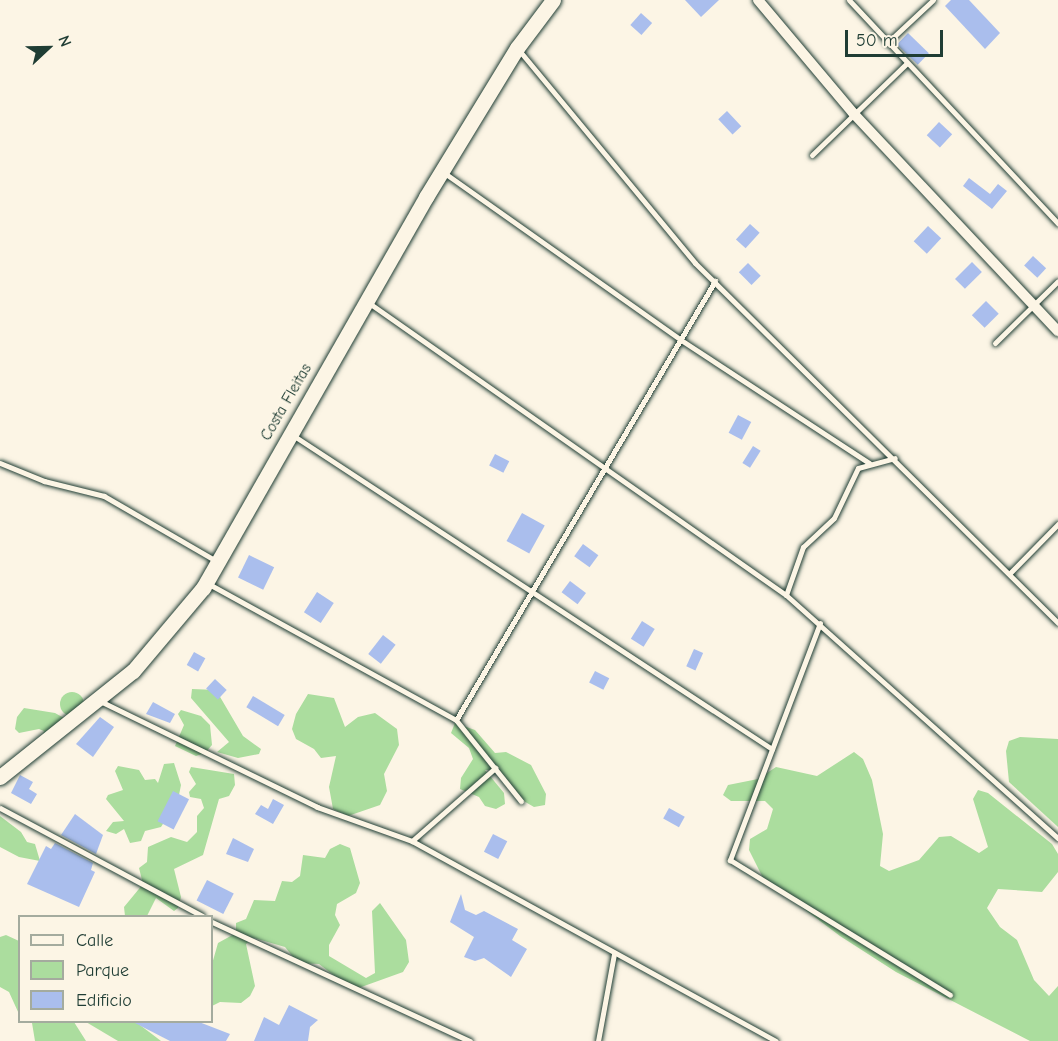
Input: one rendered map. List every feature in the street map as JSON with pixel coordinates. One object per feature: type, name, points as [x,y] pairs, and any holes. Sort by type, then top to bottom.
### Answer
[{"type":"main road","name":"Costa Fleitas","points":[[0,777],[133,671],[176,624],[206,582],[365,300],[517,48],[553,0]]},
{"type":"street","points":[[758,0],[854,114],[1058,331]]},
{"type":"lane","points":[[849,0],[887,44],[1058,223]]},
{"type":"lane","points":[[887,44],[933,0]]},
{"type":"lane","points":[[517,48],[695,263],[895,458],[1058,623]]},
{"type":"lane","points":[[813,154],[906,64]]},
{"type":"lane","points":[[442,171],[681,340],[869,463]]},
{"type":"lane","points":[[456,720],[534,593],[715,281]]},
{"type":"lane","points":[[995,343],[1058,281]]},
{"type":"lane","points":[[365,300],[607,466],[786,595],[1058,838]]},
{"type":"lane","points":[[289,432],[772,749]]},
{"type":"lane","points":[[786,595],[808,539],[829,524],[854,474],[869,463],[895,458]]},
{"type":"lane","points":[[0,463],[44,481],[104,496],[218,561]]},
{"type":"lane","points":[[1010,573],[1058,524]]},
{"type":"lane","points":[[206,582],[456,720],[521,801]]},
{"type":"lane","points":[[820,623],[729,860],[950,994]]},
{"type":"lane","points":[[98,700],[317,807],[412,841],[776,1041]]},
{"type":"lane","points":[[412,841],[495,768]]},
{"type":"lane","points":[[0,808],[200,915]]},
{"type":"lane","points":[[213,922],[470,1041]]},
{"type":"lane","points":[[598,1041],[614,954]]},
{"type":"green space","points":[[192,689],[216,690],[243,736],[261,749],[259,754],[238,758],[217,752],[229,742],[191,698]]},
{"type":"green space","points":[[72,692],[81,695],[84,704],[81,713],[72,716],[63,713],[60,704],[63,695]]},
{"type":"green space","points":[[308,694],[334,698],[345,727],[358,717],[375,713],[397,729],[399,745],[384,774],[387,791],[380,805],[348,816],[333,809],[329,787],[336,756],[321,758],[314,749],[296,739],[292,729],[296,714]]},
{"type":"green space","points":[[24,708],[55,713],[64,718],[42,737],[44,731],[39,729],[19,733],[15,729],[17,717]]},
{"type":"green space","points":[[181,710],[201,716],[210,725],[212,745],[205,753],[196,756],[175,746],[184,725],[178,714]]},
{"type":"green space","points":[[455,723],[475,730],[495,753],[506,752],[531,765],[546,794],[545,805],[534,807],[515,796],[495,770],[485,770],[504,793],[505,804],[496,809],[485,806],[479,797],[460,789],[461,778],[473,759],[469,748],[451,733]]},
{"type":"green space","points":[[1020,737],[1058,739],[1058,827],[1009,782],[1006,751],[1009,741]]},
{"type":"green space","points":[[854,752],[863,759],[872,780],[883,834],[880,866],[889,871],[919,860],[939,837],[951,836],[979,853],[988,847],[973,799],[978,790],[988,793],[1052,844],[1058,854],[1058,872],[1042,892],[998,889],[987,908],[1000,927],[1017,940],[1034,980],[1049,996],[1058,986],[1058,1041],[1030,1041],[896,972],[840,936],[763,878],[749,850],[750,839],[767,829],[773,809],[765,801],[731,801],[723,795],[728,785],[758,779],[776,767],[817,776]]},
{"type":"green space","points":[[174,763],[181,785],[178,800],[161,827],[145,831],[141,841],[130,843],[124,829],[116,834],[106,831],[113,822],[124,821],[106,799],[108,795],[123,790],[115,771],[118,766],[139,770],[145,780],[155,779],[158,783],[164,764]]},
{"type":"green space","points":[[191,767],[234,774],[235,785],[229,796],[219,799],[203,855],[174,869],[181,897],[178,908],[174,911],[156,898],[148,915],[125,915],[124,907],[143,884],[139,868],[147,862],[148,847],[171,837],[187,842],[197,832],[197,816],[204,808],[201,799],[190,797],[189,792],[196,784],[189,772]]},
{"type":"green space","points":[[0,816],[21,832],[27,842],[35,844],[40,861],[19,857],[0,847]]},
{"type":"green space","points":[[340,844],[350,848],[360,883],[356,893],[337,904],[335,915],[340,925],[329,945],[329,956],[366,978],[375,973],[372,911],[380,903],[406,940],[409,962],[403,972],[353,990],[319,964],[298,963],[285,947],[254,938],[246,944],[255,986],[250,996],[241,1003],[220,1002],[213,1006],[213,960],[218,943],[236,933],[236,923],[246,919],[254,900],[275,901],[282,881],[292,882],[300,876],[303,855],[325,858],[330,849]]},
{"type":"green space","points":[[6,935],[18,941],[18,1012],[9,992],[0,987],[0,937]]},
{"type":"green space","points":[[32,1023],[75,1023],[86,1041],[35,1041]]},
{"type":"green space","points":[[88,1023],[137,1023],[161,1041],[118,1041]]},
{"type":"building","points":[[685,0],[719,0],[701,17]]},
{"type":"building","points":[[951,0],[969,0],[1000,33],[985,49],[945,6]]},
{"type":"building","points":[[641,13],[652,23],[641,35],[630,25]]},
{"type":"building","points":[[908,33],[929,53],[918,65],[897,45]]},
{"type":"building","points":[[727,111],[741,126],[733,135],[718,119]]},
{"type":"building","points":[[939,122],[952,134],[940,147],[927,135]]},
{"type":"building","points":[[969,178],[990,194],[998,184],[1007,191],[992,209],[963,186]]},
{"type":"building","points":[[750,224],[760,233],[746,248],[736,240]]},
{"type":"building","points":[[928,226],[941,238],[927,254],[914,241]]},
{"type":"building","points":[[1033,256],[1046,268],[1037,278],[1024,266]]},
{"type":"building","points":[[972,262],[982,272],[965,289],[955,279]]},
{"type":"building","points":[[748,263],[761,276],[752,285],[739,272]]},
{"type":"building","points":[[986,301],[999,314],[985,328],[972,315]]},
{"type":"building","points":[[738,415],[751,422],[742,440],[729,433]]},
{"type":"building","points":[[753,446],[761,451],[750,468],[742,463]]},
{"type":"building","points":[[495,454],[509,461],[503,473],[489,466]]},
{"type":"building","points":[[522,513],[545,526],[529,554],[506,541]]},
{"type":"building","points":[[583,544],[598,555],[590,567],[574,556]]},
{"type":"building","points":[[249,555],[274,567],[263,590],[238,577]]},
{"type":"building","points":[[570,581],[586,593],[578,604],[562,592]]},
{"type":"building","points":[[317,592],[334,603],[321,623],[304,612]]},
{"type":"building","points":[[642,621],[655,629],[644,647],[631,639]]},
{"type":"building","points":[[383,635],[396,645],[381,664],[368,654]]},
{"type":"building","points":[[694,649],[703,653],[695,670],[686,666]]},
{"type":"building","points":[[194,652],[205,658],[198,671],[187,665]]},
{"type":"building","points":[[595,671],[609,678],[603,690],[589,683]]},
{"type":"building","points":[[215,679],[227,690],[218,699],[206,689]]},
{"type":"building","points":[[253,696],[285,715],[278,726],[246,707]]},
{"type":"building","points":[[153,702],[175,714],[170,723],[146,714]]},
{"type":"building","points":[[100,717],[114,727],[93,757],[76,744]]},
{"type":"building","points":[[20,775],[33,782],[29,789],[37,794],[31,804],[11,793]]},
{"type":"building","points":[[173,791],[189,799],[174,829],[158,821]]},
{"type":"building","points":[[273,799],[284,805],[273,824],[255,814],[261,805],[268,809]]},
{"type":"building","points":[[669,808],[685,817],[679,827],[663,818]]},
{"type":"building","points":[[75,814],[103,835],[96,854],[61,835]]},
{"type":"building","points":[[493,834],[507,841],[498,859],[484,852]]},
{"type":"building","points":[[233,838],[254,849],[248,862],[226,854]]},
{"type":"building","points":[[55,843],[93,863],[91,870],[95,872],[79,907],[27,884],[46,846],[51,849]]},
{"type":"building","points":[[207,880],[234,894],[223,914],[197,900]]},
{"type":"building","points":[[461,894],[465,910],[476,915],[484,911],[518,929],[512,940],[527,949],[511,977],[484,958],[475,961],[464,957],[474,937],[450,922]]},
{"type":"building","points":[[289,1005],[318,1020],[310,1027],[308,1041],[254,1041],[264,1017],[279,1025]]},
{"type":"building","points":[[135,1023],[202,1023],[230,1034],[226,1041],[170,1041]]}]
